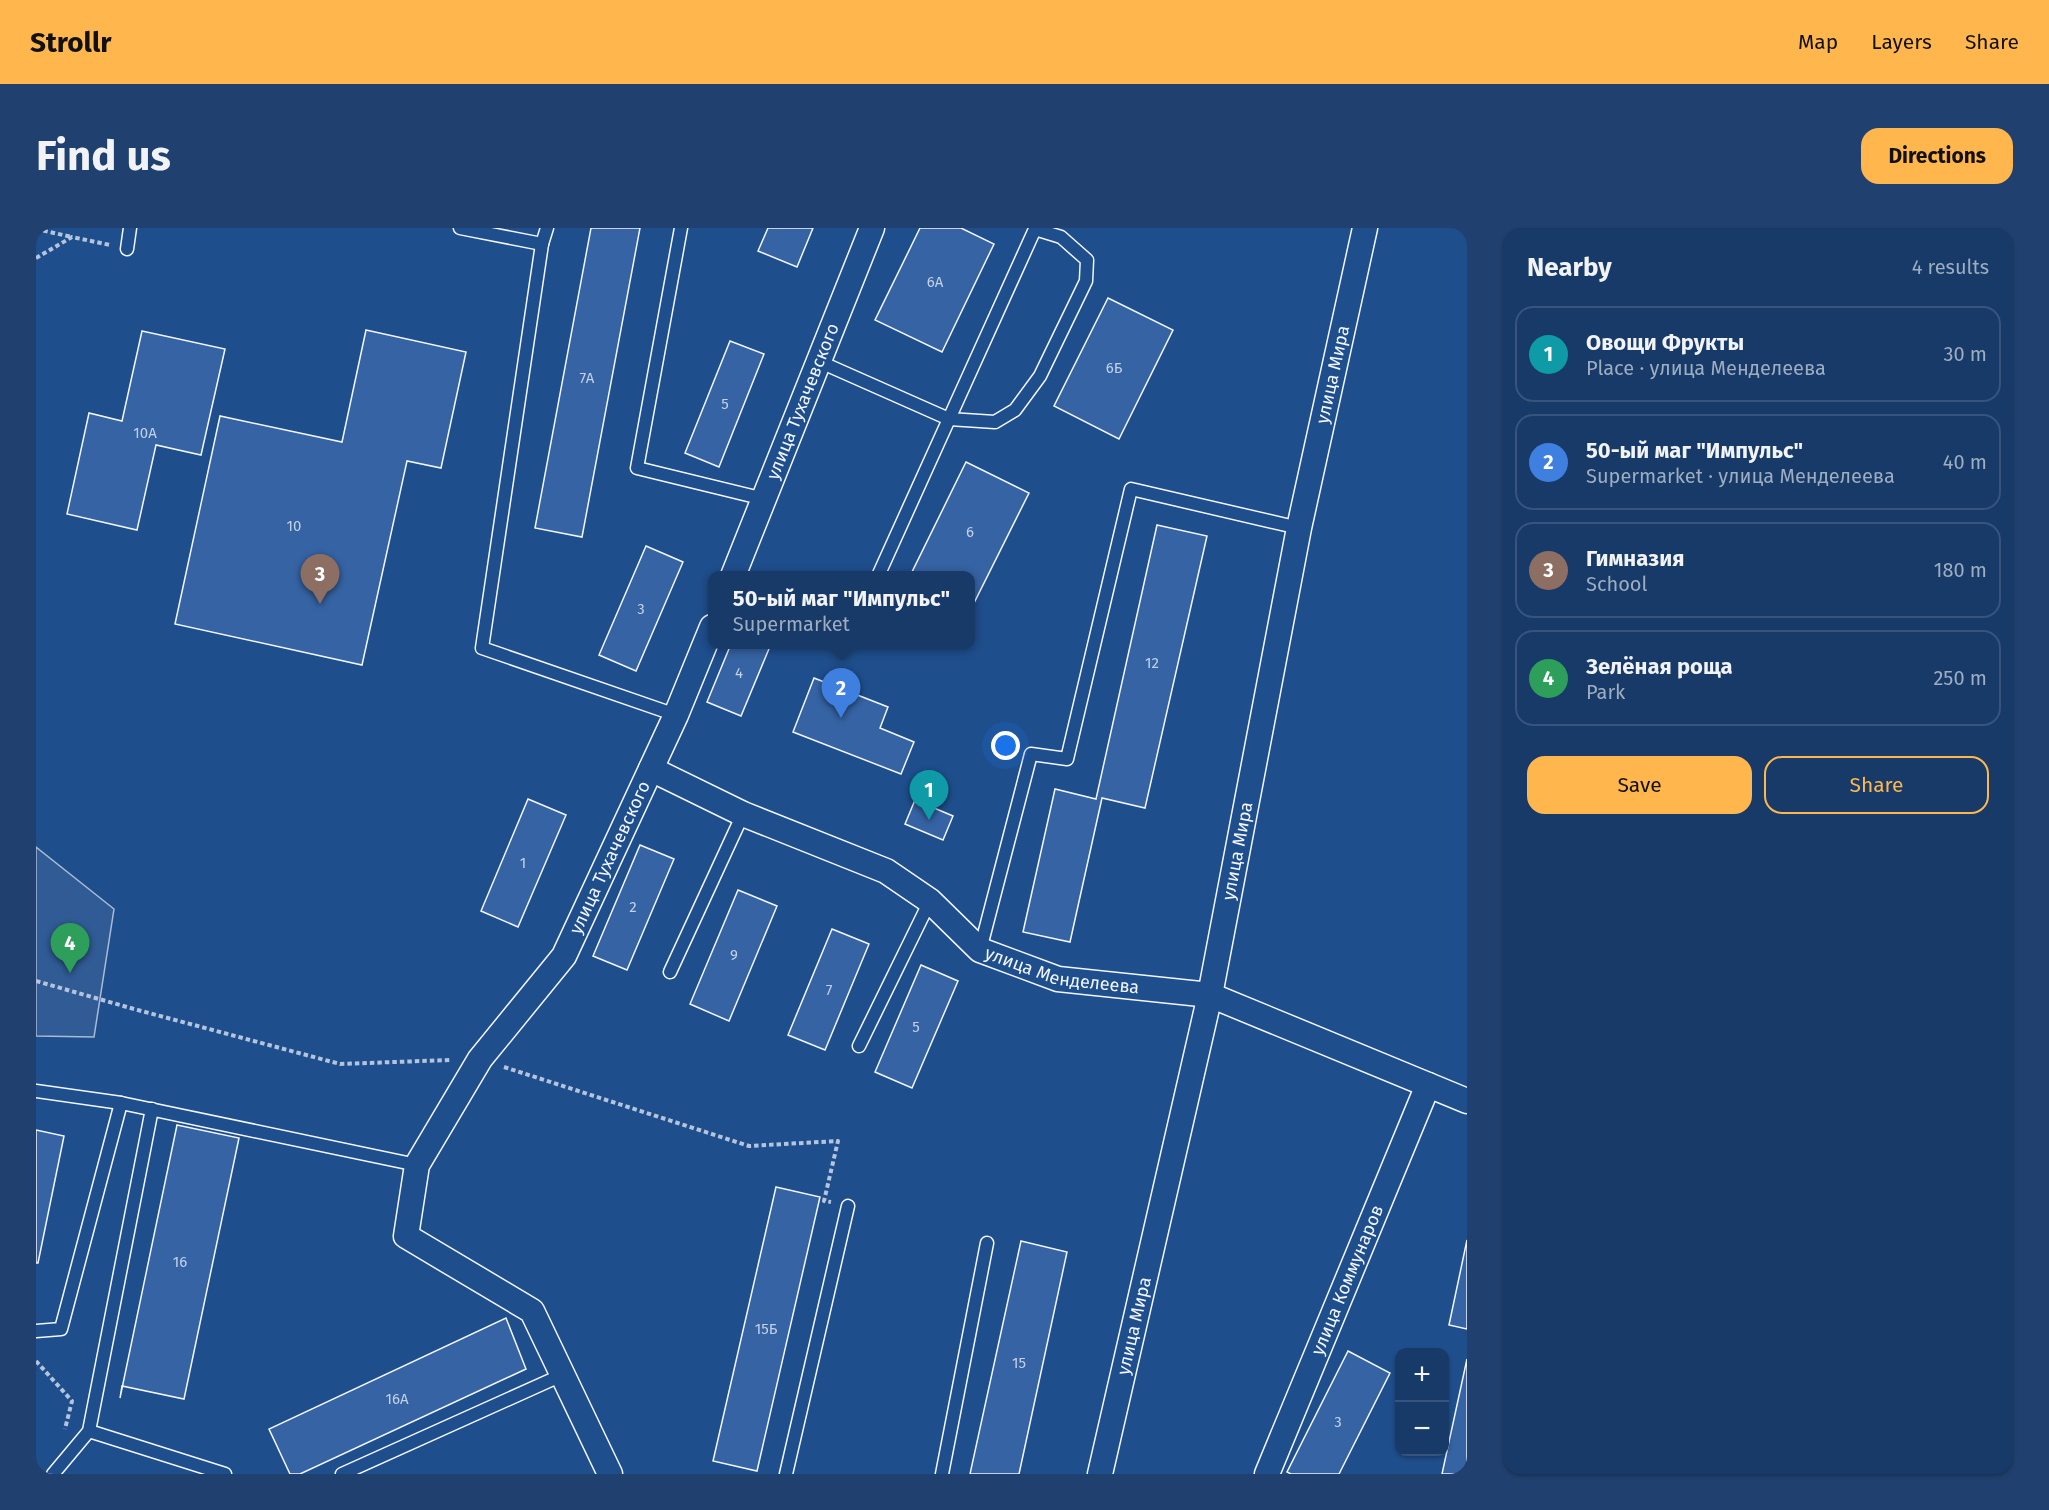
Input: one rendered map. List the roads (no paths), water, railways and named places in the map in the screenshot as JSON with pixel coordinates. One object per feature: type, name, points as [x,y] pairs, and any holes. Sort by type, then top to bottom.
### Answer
[{"type":"street","name":"улица Тухачевского","points":[[735,571],[872,228]]},
{"type":"street","name":"улица Мира","points":[[1100,1474],[1210,994],[1299,528],[1365,228]]},
{"type":"street","name":"улица Тухачевского","points":[[417,1165],[480,1059],[564,956],[676,715],[708,637]]},
{"type":"street","name":"улица Менделеева","points":[[651,769],[743,814],[886,871],[930,901],[980,950],[1058,979],[1210,994],[1467,1101]]},
{"type":"street","name":"улица Коммунаров","points":[[1267,1474],[1428,1085]]},
{"type":"street","points":[[417,1165],[406,1236],[532,1311],[610,1474]]},
{"type":"lane","points":[[127,249],[130,228]]},
{"type":"lane","points":[[460,228],[542,244]]},
{"type":"lane","points":[[547,228],[542,244],[483,648],[676,715]]},
{"type":"lane","points":[[681,228],[637,468],[764,499]]},
{"type":"lane","points":[[818,361],[950,419],[995,422],[1015,410],[1040,376],[1086,281],[1087,260],[1061,237],[1035,229],[950,419],[880,571]]},
{"type":"lane","points":[[980,950],[1031,754],[1067,759],[1131,489],[1299,528]]},
{"type":"lane","points":[[670,972],[743,814]]},
{"type":"lane","points":[[859,1046],[930,901]]},
{"type":"lane","points":[[36,1091],[121,1103],[417,1165]]},
{"type":"lane","points":[[36,1330],[61,1329],[121,1103]]},
{"type":"lane","points":[[53,1474],[88,1431],[152,1110]]},
{"type":"lane","points":[[786,1474],[848,1206]]},
{"type":"lane","points":[[942,1474],[987,1243]]},
{"type":"lane","points":[[342,1474],[562,1375]]},
{"type":"lane","points":[[88,1431],[225,1474]]},
{"type":"place","name":"Гимназия","points":[[320,604]]},
{"type":"place","name":"50-ый маг \"Импульс\"","points":[[841,718]]},
{"type":"place","name":"Овощи Фрукты","points":[[929,820]]},
{"type":"place","name":"Зелёная роща","points":[[70,973]]}]
